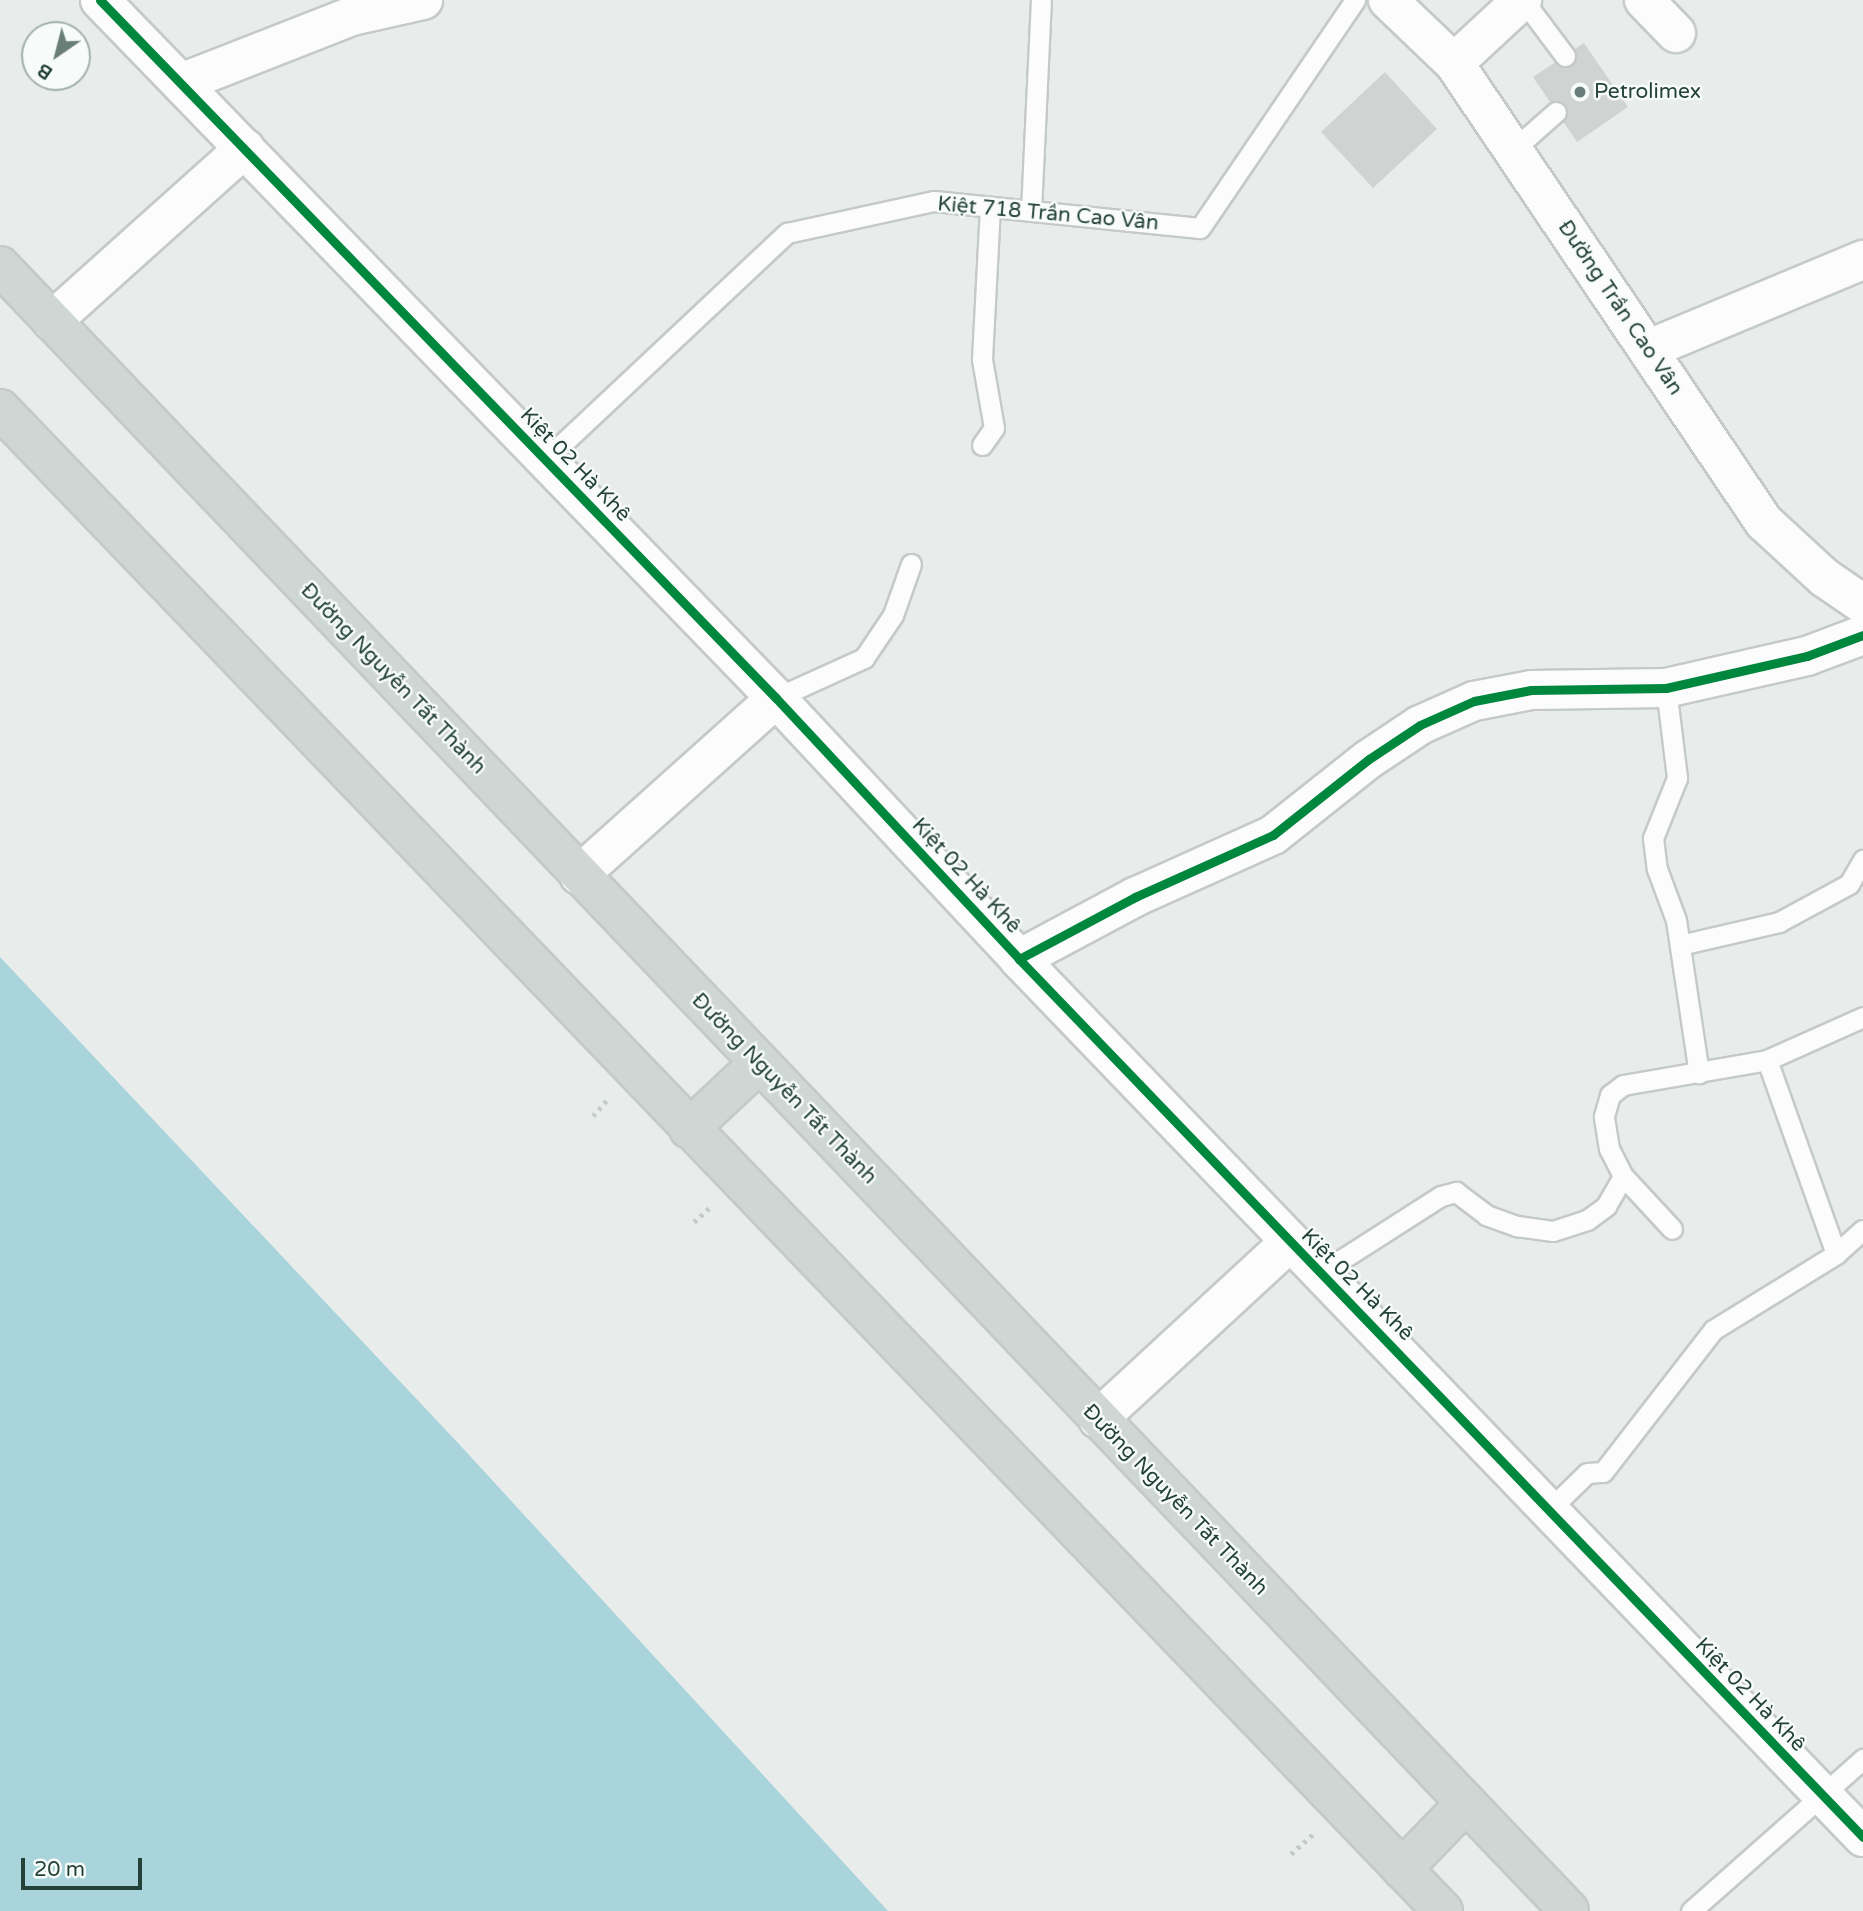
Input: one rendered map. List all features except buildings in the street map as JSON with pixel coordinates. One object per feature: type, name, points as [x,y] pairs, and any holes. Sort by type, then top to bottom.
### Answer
[{"type":"main road","name":"Đường Nguyễn Tất Thành","points":[[0,266],[758,1064],[1569,1911]]},
{"type":"main road","points":[[0,409],[1443,1911]]},
{"type":"main road","points":[[689,1129],[758,1064]]},
{"type":"main road","points":[[1402,1869],[1466,1803]]},
{"type":"street","name":"Kiệt 02 Hà Khê","points":[[100,0],[776,698],[1019,959],[1863,1837]]},
{"type":"street","name":"Đường Trần Cao Vân","points":[[1388,0],[1454,63],[1764,523],[1825,578],[1863,629]]},
{"type":"street","points":[[1454,63],[1523,0]]},
{"type":"street","points":[[1644,0],[1676,33]]},
{"type":"street","points":[[181,83],[352,16],[415,2]]},
{"type":"street","points":[[52,321],[245,148]]},
{"type":"street","points":[[1649,349],[1863,260]]},
{"type":"street","points":[[1019,959],[1135,897],[1272,835],[1369,759],[1420,725],[1474,701],[1531,690],[1666,688],[1807,656],[1863,629]]},
{"type":"street","points":[[579,875],[776,698]]},
{"type":"street","name":"Kiệt 02 Hà Khê","points":[[1098,1419],[1290,1242]]},
{"type":"lane","points":[[1031,211],[1041,0]]},
{"type":"lane","name":"Kiệt 718 Trần Cao Vân","points":[[545,460],[787,233],[934,201],[1200,228],[1355,0]]},
{"type":"lane","points":[[1523,0],[1565,56]]},
{"type":"lane","points":[[1514,149],[1556,112]]},
{"type":"lane","points":[[982,445],[994,428],[982,359],[990,207]]},
{"type":"lane","points":[[776,698],[864,657],[893,615],[911,564]]},
{"type":"lane","points":[[1666,688],[1677,778],[1653,838],[1680,945],[1699,1073]]},
{"type":"lane","points":[[1680,945],[1779,922],[1849,884],[1863,860]]},
{"type":"lane","points":[[1672,1229],[1623,1176],[1609,1149],[1604,1116],[1609,1095],[1623,1085],[1767,1059],[1863,1017]]},
{"type":"lane","points":[[1767,1059],[1836,1254]]},
{"type":"lane","points":[[1322,1272],[1441,1196],[1456,1192],[1486,1215],[1553,1231],[1587,1220],[1606,1206],[1623,1176]]},
{"type":"lane","points":[[1548,1511],[1587,1473],[1603,1472],[1713,1329],[1836,1254],[1863,1230]]},
{"type":"lane","points":[[1691,1911],[1863,1759]]},
{"type":"water","points":[[0,957],[458,1443],[888,1911],[0,1911]]},
{"type":"cycle path","points":[[100,0],[776,698],[1019,959],[1863,1837]]},
{"type":"cycle path","points":[[1019,959],[1135,897],[1273,835],[1369,759],[1420,725],[1474,701],[1531,690],[1666,688],[1807,656],[1863,635]]},
{"type":"place","name":"Petrolimex","points":[[1580,92]]}]
